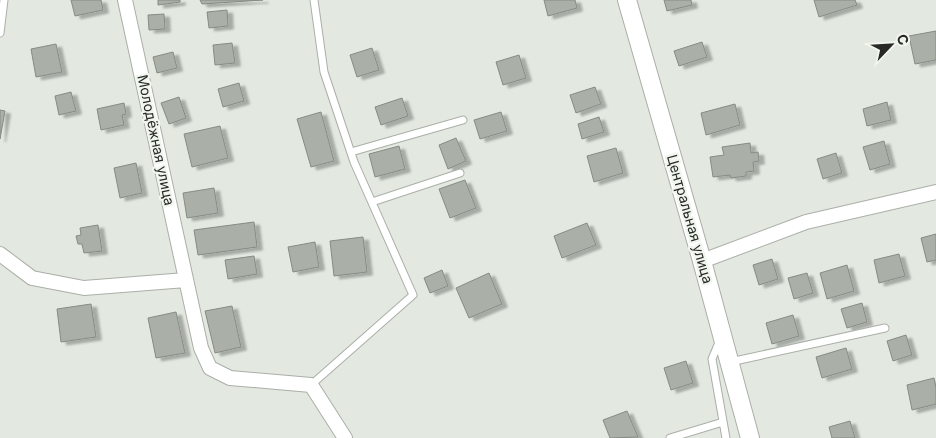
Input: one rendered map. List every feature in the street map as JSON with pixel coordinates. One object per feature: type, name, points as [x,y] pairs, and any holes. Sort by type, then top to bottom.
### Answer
[{"type":"street","name":"Молодёжная улица","points":[[125,0],[201,348],[210,368],[230,378],[311,385]]},
{"type":"street","name":"Центральная улица","points":[[627,0],[702,261],[750,438]]},
{"type":"street","points":[[702,261],[806,222],[936,192]]},
{"type":"street","points":[[0,254],[32,278],[84,288],[186,280]]},
{"type":"street","points":[[311,385],[345,438]]},
{"type":"lane","points":[[0,33],[4,0]]},
{"type":"lane","points":[[311,385],[413,296],[351,152],[324,72],[314,0]]},
{"type":"lane","points":[[351,152],[463,120]]},
{"type":"lane","points":[[372,202],[460,173]]},
{"type":"lane","points":[[730,362],[884,328]]},
{"type":"lane","points":[[722,335],[712,359],[726,438]]},
{"type":"lane","points":[[670,438],[723,422]]},
{"type":"building","points":[[71,0],[101,0],[103,10],[75,16]]},
{"type":"building","points":[[158,0],[180,0],[180,2],[158,5]]},
{"type":"building","points":[[200,0],[263,0],[202,4]]},
{"type":"building","points":[[544,0],[575,0],[577,8],[548,16]]},
{"type":"building","points":[[664,0],[691,0],[692,5],[667,11]]},
{"type":"building","points":[[814,0],[855,0],[857,5],[819,17]]},
{"type":"building","points":[[227,10],[228,26],[209,28],[207,12]]},
{"type":"building","points":[[164,14],[165,29],[149,30],[148,15]]},
{"type":"building","points":[[936,31],[936,60],[915,64],[909,36]]},
{"type":"building","points":[[702,42],[707,57],[679,66],[674,51]]},
{"type":"building","points":[[232,43],[235,63],[215,65],[213,45]]},
{"type":"building","points":[[56,44],[62,72],[36,77],[31,49]]},
{"type":"building","points":[[372,48],[379,70],[357,77],[350,55]]},
{"type":"building","points":[[173,52],[177,68],[157,73],[153,57]]},
{"type":"building","points":[[519,55],[526,78],[503,85],[496,62]]},
{"type":"building","points":[[239,83],[244,101],[223,107],[218,89]]},
{"type":"building","points":[[595,87],[601,104],[576,113],[570,95]]},
{"type":"building","points":[[71,92],[76,111],[59,115],[55,96]]},
{"type":"building","points":[[179,97],[186,118],[169,124],[161,103]]},
{"type":"building","points":[[402,98],[408,116],[381,125],[375,107]]},
{"type":"building","points":[[887,102],[891,120],[867,126],[863,109]]},
{"type":"building","points":[[124,103],[126,114],[122,115],[124,125],[101,130],[97,109]]},
{"type":"building","points":[[735,104],[740,125],[706,135],[701,113]]},
{"type":"building","points":[[0,110],[5,111],[0,139]]},
{"type":"building","points":[[321,112],[334,161],[311,167],[297,119]]},
{"type":"building","points":[[501,112],[507,131],[480,139],[474,120]]},
{"type":"building","points":[[599,117],[604,132],[582,139],[578,124]]},
{"type":"building","points":[[220,126],[228,158],[192,167],[184,134]]},
{"type":"building","points":[[456,138],[466,161],[448,169],[439,145]]},
{"type":"building","points":[[884,141],[890,164],[870,170],[863,147]]},
{"type":"building","points":[[750,143],[751,153],[758,152],[759,161],[753,162],[754,171],[746,172],[746,176],[731,178],[730,175],[713,177],[710,157],[724,155],[722,147]]},
{"type":"building","points":[[399,146],[405,169],[375,177],[369,154]]},
{"type":"building","points":[[616,148],[623,173],[594,182],[587,156]]},
{"type":"building","points":[[836,153],[842,173],[823,179],[817,159]]},
{"type":"building","points":[[136,163],[142,193],[120,198],[114,168]]},
{"type":"building","points":[[465,180],[476,208],[450,218],[439,189]]},
{"type":"building","points":[[214,188],[218,213],[187,218],[183,193]]},
{"type":"building","points":[[254,222],[257,247],[198,255],[194,230]]},
{"type":"building","points":[[587,223],[596,245],[562,258],[554,236]]},
{"type":"building","points":[[98,225],[102,251],[84,253],[82,244],[78,244],[76,236],[81,235],[80,228]]},
{"type":"building","points":[[936,234],[936,260],[927,262],[921,238]]},
{"type":"building","points":[[363,237],[367,272],[334,276],[330,241]]},
{"type":"building","points":[[315,242],[319,267],[293,272],[288,247]]},
{"type":"building","points":[[899,254],[905,276],[879,283],[874,260]]},
{"type":"building","points":[[254,256],[257,274],[228,279],[225,260]]},
{"type":"building","points":[[772,259],[778,279],[759,285],[753,265]]},
{"type":"building","points":[[847,265],[854,291],[827,299],[820,273]]},
{"type":"building","points":[[442,270],[448,286],[430,293],[424,278]]},
{"type":"building","points":[[489,273],[502,304],[469,318],[456,288]]},
{"type":"building","points":[[807,273],[813,293],[794,299],[788,278]]},
{"type":"building","points":[[862,303],[867,322],[847,328],[841,309]]},
{"type":"building","points":[[91,304],[96,337],[61,342],[57,309]]},
{"type":"building","points":[[232,306],[241,347],[215,353],[205,311]]},
{"type":"building","points":[[176,312],[185,353],[156,358],[148,318]]},
{"type":"building","points":[[793,315],[799,336],[772,344],[766,323]]},
{"type":"building","points":[[906,335],[912,355],[893,361],[887,341]]},
{"type":"building","points":[[846,348],[852,369],[822,378],[816,357]]},
{"type":"building","points":[[686,361],[693,383],[671,390],[664,368]]},
{"type":"building","points":[[934,378],[936,404],[912,410],[907,385]]},
{"type":"building","points":[[627,411],[638,437],[610,438],[603,420]]},
{"type":"building","points":[[850,421],[855,438],[832,438],[829,427]]}]
